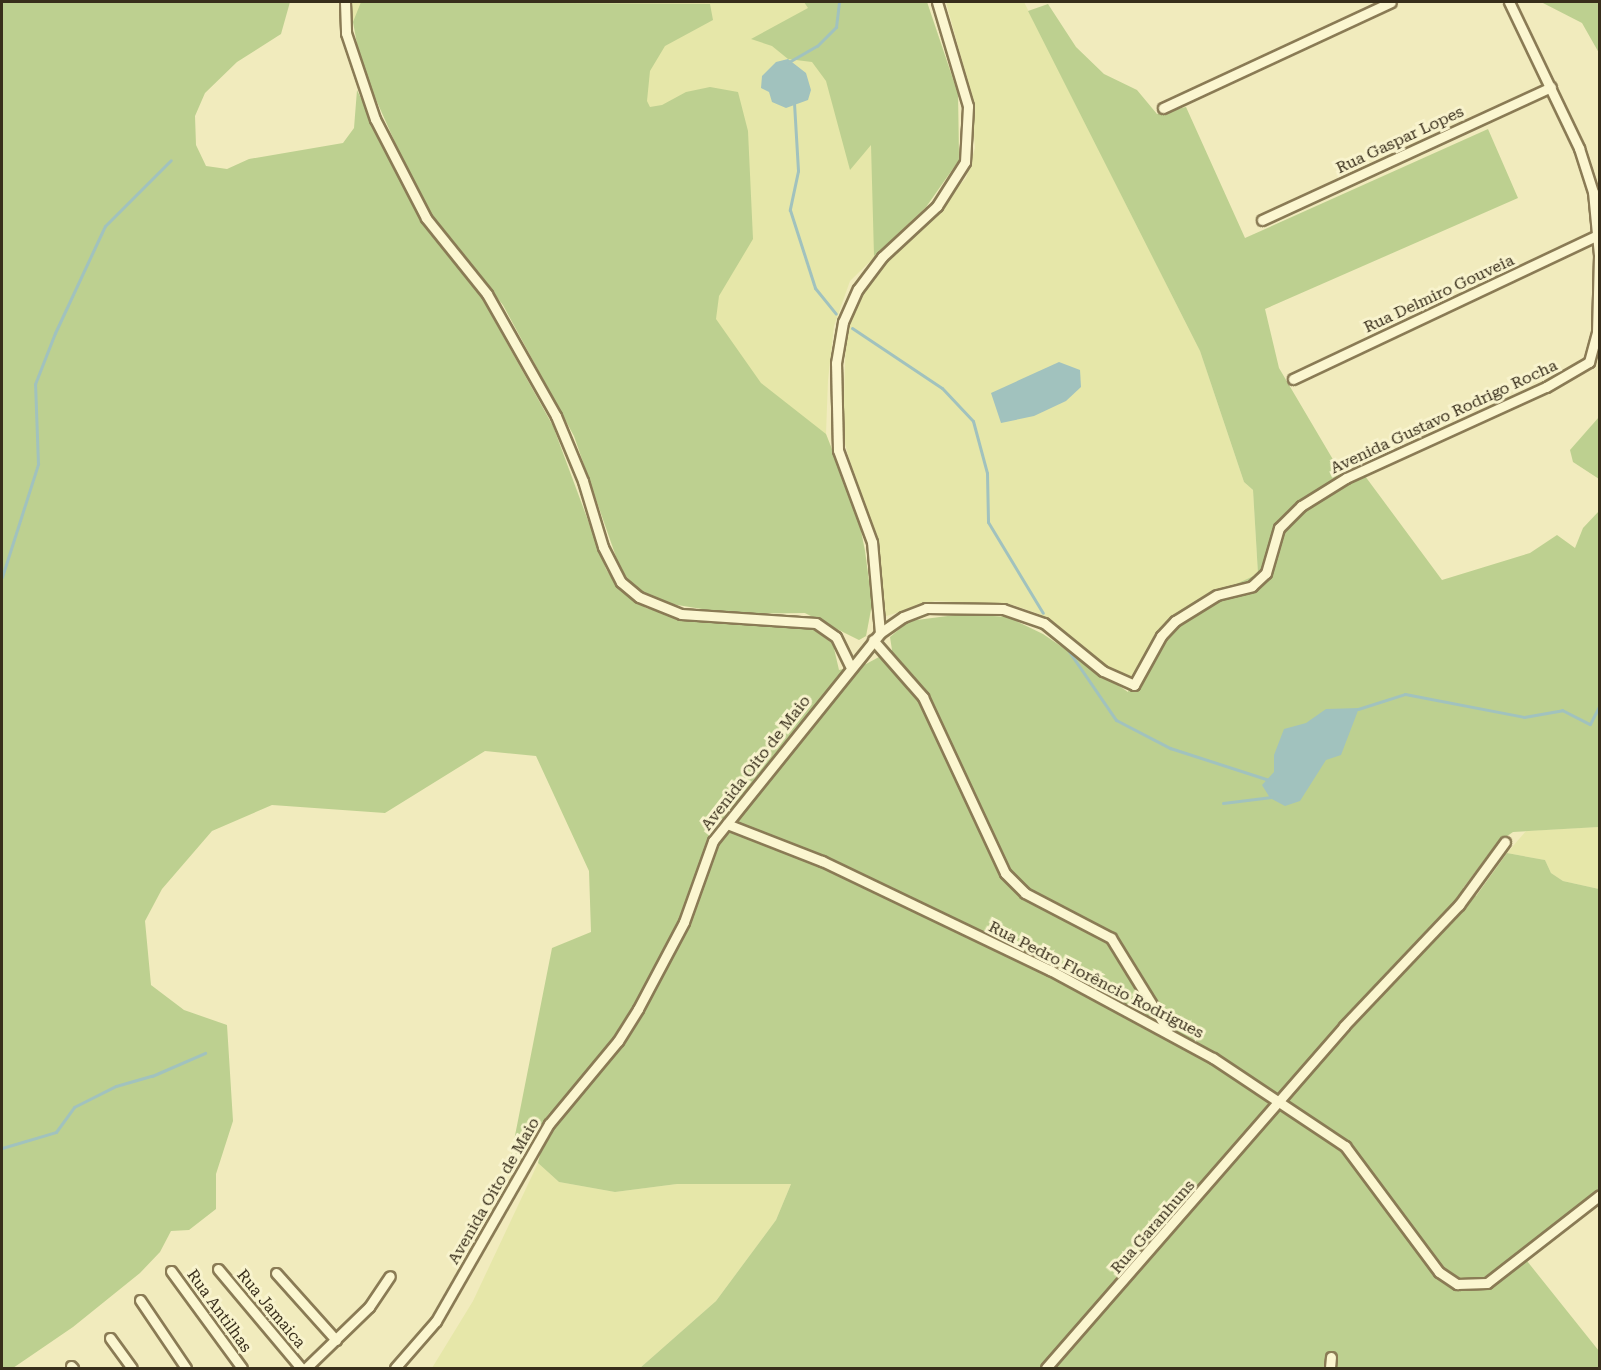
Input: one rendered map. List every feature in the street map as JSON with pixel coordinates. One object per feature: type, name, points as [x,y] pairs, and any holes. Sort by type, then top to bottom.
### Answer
[{"type":"street","points":[[345,2],[346,33],[375,119],[426,218],[487,294],[545,395],[573,452],[603,548],[621,582],[639,597],[681,614],[816,623],[836,637],[850,666]]},
{"type":"street","points":[[880,633],[872,542],[838,450],[836,363],[843,322],[858,289],[882,257],[937,206],[965,162],[968,106],[937,2]]},
{"type":"street","points":[[1163,108],[1391,2]]},
{"type":"street","name":"Avenida Gustavo Rodrigo Rocha","points":[[873,640],[903,616],[926,608],[1003,609],[1044,623],[1103,671],[1134,685],[1161,636],[1175,621],[1217,595],[1252,585],[1266,573],[1279,528],[1301,506],[1346,478],[1546,387],[1589,362],[1597,332],[1598,235],[1593,192],[1551,87],[1509,2]]},
{"type":"street","name":"Rua Gaspar Lopes","points":[[1262,220],[1551,87]]},
{"type":"street","name":"Rua Delmiro Gouveia","points":[[1293,379],[1598,235]]},
{"type":"street","points":[[873,640],[927,704],[1005,873],[1025,893],[1111,938],[1167,1029]]},
{"type":"street","name":"Avenida Oito de Maio","points":[[395,1368],[436,1321],[549,1124],[618,1041],[638,1009],[684,922],[708,848],[850,666],[873,640]]},
{"type":"street","name":"Rua Pedro Florêncio Rodrigues","points":[[727,824],[822,861],[1167,1029],[1346,1146],[1442,1275],[1462,1286],[1486,1283],[1599,1195]]},
{"type":"street","name":"Rua Garanhuns","points":[[1046,1368],[1279,1102],[1459,905],[1505,842]]},
{"type":"street","name":"Rua Jamaica","points":[[218,1269],[301,1368]]},
{"type":"street","name":"Rua Antilhas","points":[[171,1271],[242,1368]]},
{"type":"street","points":[[276,1273],[336,1340]]},
{"type":"street","points":[[306,1368],[369,1307],[390,1276]]},
{"type":"street","points":[[140,1300],[186,1368]]},
{"type":"street","points":[[110,1338],[132,1368]]},
{"type":"street","points":[[1330,1368],[1331,1357]]},
{"type":"green space","points":[[2,2],[290,2],[281,34],[237,62],[205,93],[195,116],[196,145],[206,166],[227,169],[249,159],[343,143],[354,128],[357,90],[403,187],[437,242],[477,289],[553,426],[606,569],[619,589],[646,608],[691,621],[794,622],[810,627],[833,644],[839,670],[866,664],[892,650],[890,637],[909,621],[963,614],[1008,617],[1043,634],[1128,692],[1133,677],[1174,618],[1199,601],[1258,574],[1253,490],[1244,482],[1200,351],[1028,11],[1048,4],[1076,47],[1104,74],[1137,90],[1157,114],[1186,107],[1245,238],[1488,129],[1518,198],[1265,309],[1279,368],[1338,468],[1365,476],[1442,580],[1530,553],[1557,535],[1575,548],[1583,528],[1599,511],[1599,827],[1513,832],[1497,843],[1463,888],[1476,896],[1507,853],[1545,860],[1551,873],[1563,881],[1599,889],[1599,1189],[1527,1261],[1599,1351],[1599,1368],[640,1368],[716,1301],[776,1220],[791,1184],[677,1184],[615,1192],[559,1182],[538,1163],[550,1112],[507,1176],[552,948],[591,932],[589,871],[536,756],[485,751],[385,813],[272,805],[212,831],[162,889],[145,921],[151,985],[184,1010],[227,1025],[233,1121],[216,1174],[216,1209],[189,1230],[171,1231],[160,1252],[140,1273],[73,1327],[13,1368],[2,1368]]},
{"type":"green space","points":[[351,2],[927,2],[958,94],[959,160],[926,207],[850,281],[834,326],[828,380],[826,434],[858,516],[865,551],[872,604],[866,636],[859,640],[805,613],[665,603],[639,590],[621,571],[574,436],[503,305],[435,220],[402,158],[353,22]]},
{"type":"green space","points":[[361,2],[710,4],[713,20],[665,46],[650,71],[647,101],[650,107],[662,105],[686,92],[710,87],[738,92],[748,131],[753,239],[719,296],[716,319],[761,383],[826,434],[858,516],[865,551],[872,604],[866,636],[859,640],[805,613],[733,614],[665,603],[639,590],[621,571],[574,436],[503,305],[435,220],[402,158],[361,66],[353,22]]},
{"type":"green space","points":[[804,2],[927,2],[958,94],[959,160],[926,207],[874,256],[871,145],[850,170],[826,81],[812,62],[788,59],[772,46],[751,39],[808,8]]},
{"type":"green space","points":[[946,2],[1024,2],[1200,351],[1244,482],[1253,490],[1258,575],[1133,677],[1108,669],[1039,614],[1013,605],[935,601],[883,617],[876,553],[843,437],[846,330],[865,286],[966,178],[975,148],[971,94]]},
{"type":"green space","points":[[1541,2],[1599,2],[1599,53],[1582,23]]},
{"type":"green space","points":[[1599,417],[1599,479],[1573,462],[1570,450]]},
{"type":"green space","points":[[1599,827],[1599,889],[1563,881],[1551,873],[1545,860],[1507,853],[1526,831]]},
{"type":"green space","points":[[538,1163],[559,1182],[615,1192],[677,1184],[791,1184],[776,1220],[716,1301],[640,1368],[432,1368],[473,1301]]},
{"type":"water","points":[[788,59],[806,73],[811,90],[808,100],[786,108],[772,102],[769,92],[761,88],[762,76],[776,62]]},
{"type":"water","points":[[1059,362],[1080,370],[1081,387],[1066,401],[1034,416],[1001,423],[991,393]]},
{"type":"water","points":[[1359,708],[1341,755],[1326,760],[1300,801],[1285,806],[1270,798],[1262,785],[1274,772],[1274,755],[1284,729],[1306,723],[1326,709]]},
{"type":"waterway","points":[[787,63],[817,46],[836,27],[839,2]]},
{"type":"waterway","points":[[794,103],[798,171],[790,210],[815,288],[836,314]]},
{"type":"waterway","points":[[2,577],[38,464],[35,384],[55,333],[105,226],[171,160]]},
{"type":"waterway","points":[[852,328],[942,388],[973,421],[987,473],[988,522],[1043,613]]},
{"type":"waterway","points":[[1068,650],[1116,720],[1170,748],[1269,780]]},
{"type":"waterway","points":[[1358,709],[1405,694],[1524,717],[1562,710],[1590,724],[1600,704]]},
{"type":"waterway","points":[[1223,803],[1272,797]]},
{"type":"waterway","points":[[2,1148],[56,1132],[74,1107],[116,1086],[152,1076],[205,1053]]}]
